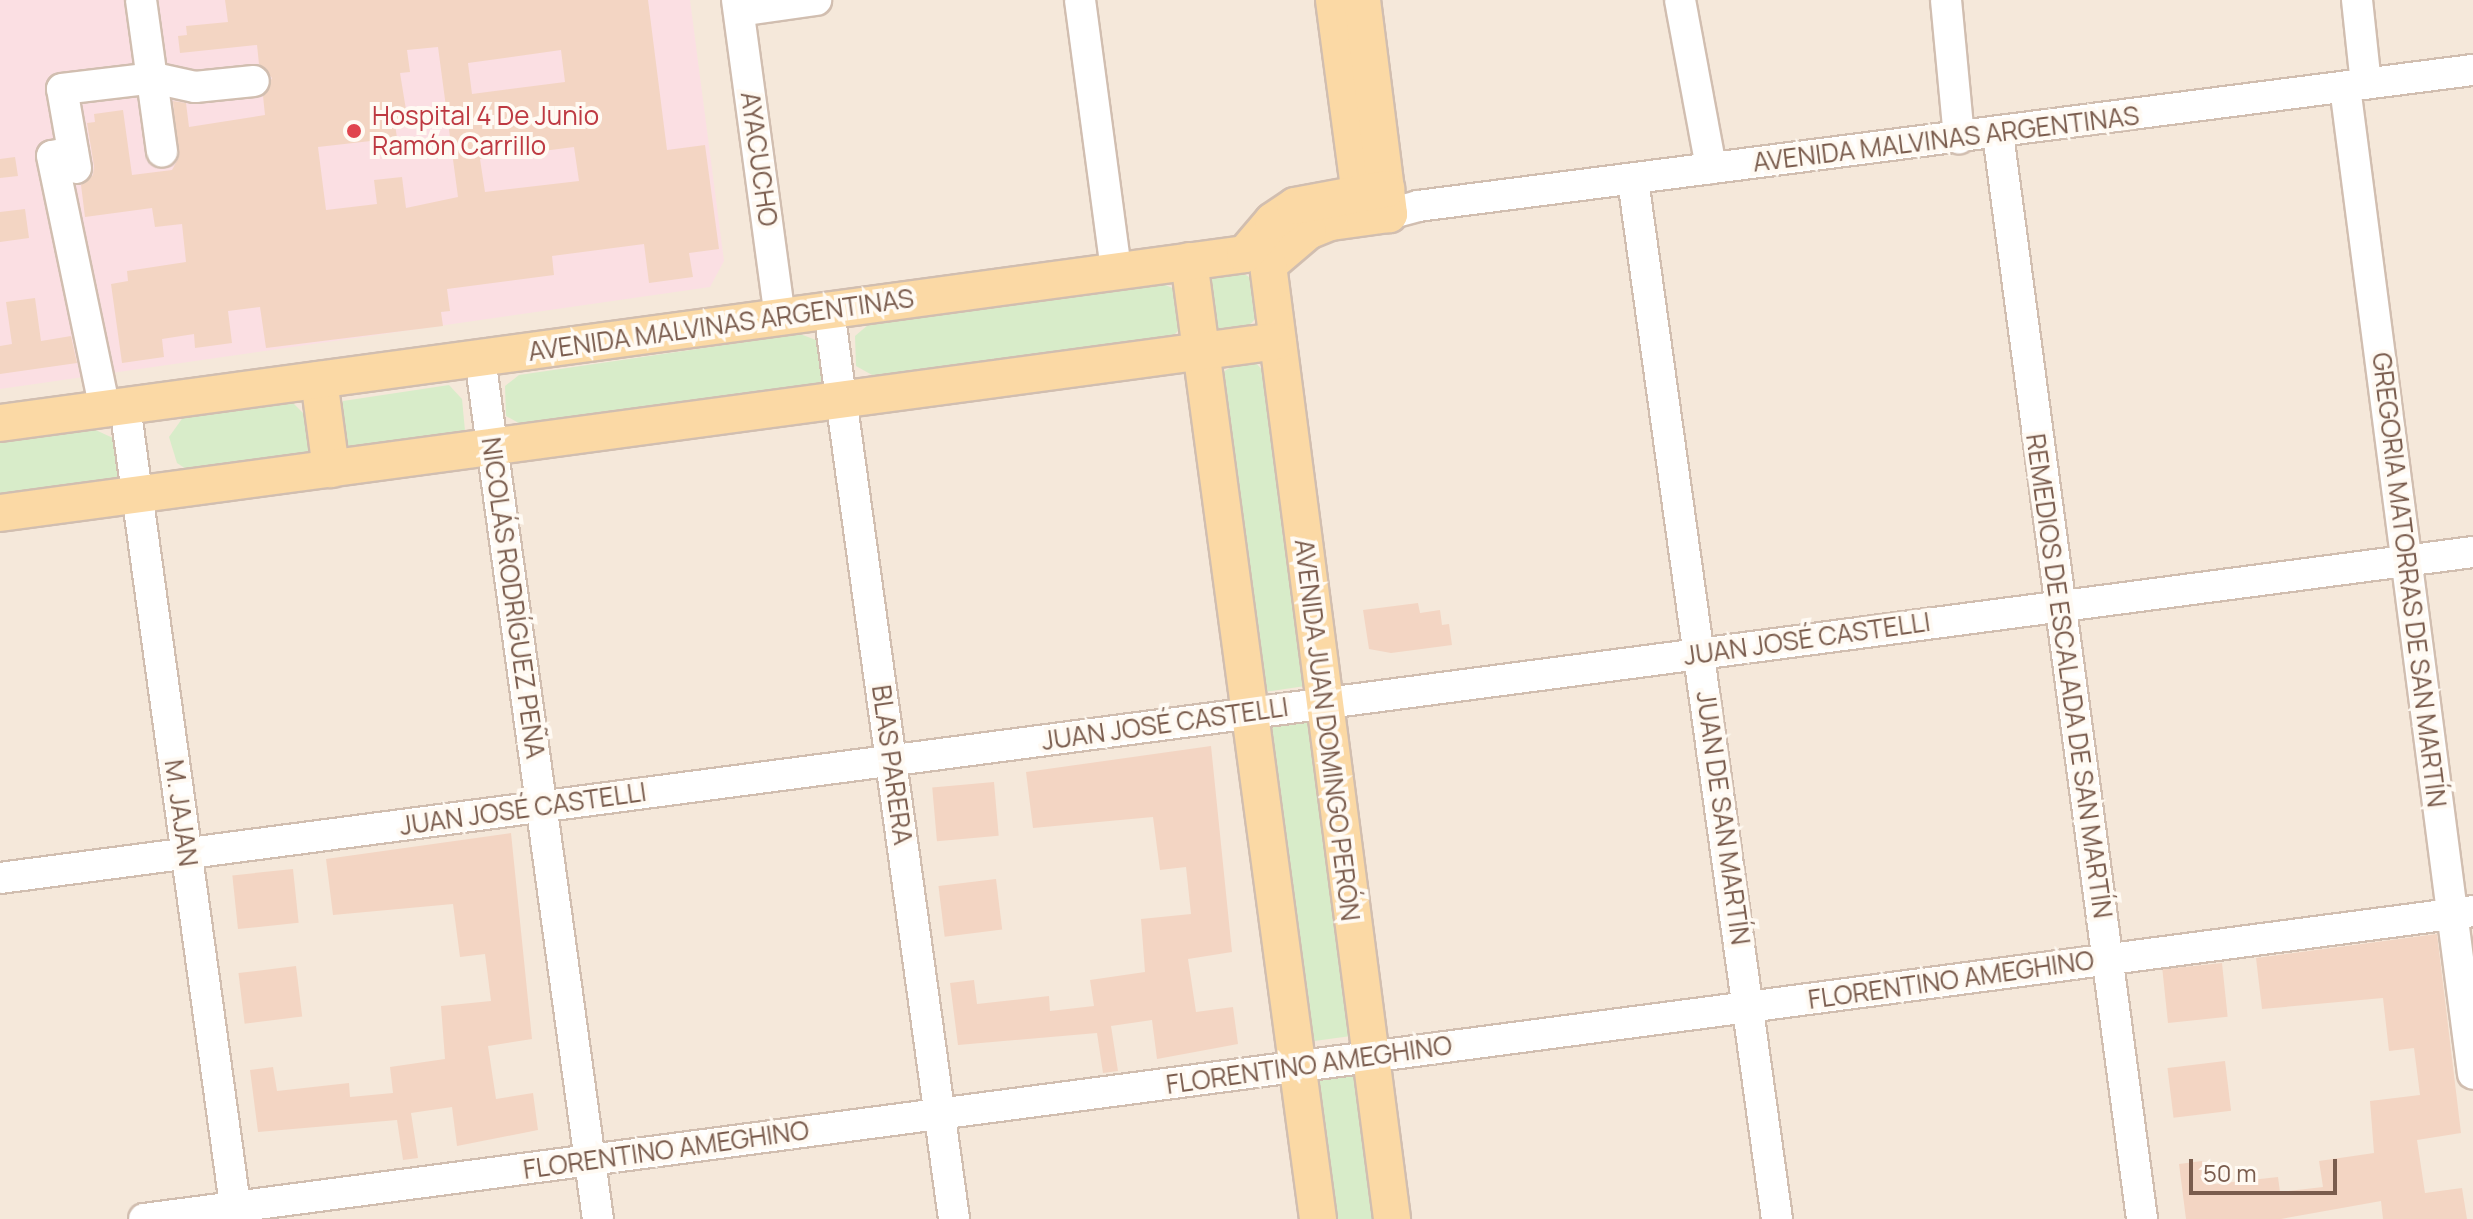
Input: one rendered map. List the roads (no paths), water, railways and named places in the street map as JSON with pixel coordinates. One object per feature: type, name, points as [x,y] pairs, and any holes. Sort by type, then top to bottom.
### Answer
[{"type":"main road","points":[[1334,0],[1383,204]]},
{"type":"main road","points":[[1362,0],[1383,204]]},
{"type":"main road","name":"AVENIDA MALVINAS ARGENTINAS","points":[[0,423],[1189,261],[1257,259],[1308,231],[1383,204]]},
{"type":"main road","name":"AVENIDA JUAN DOMINGO PERÓN","points":[[1257,259],[1277,341],[1392,1219]]},
{"type":"main road","points":[[1189,261],[1318,1219]]},
{"type":"main road","points":[[0,513],[1277,341]]},
{"type":"main road","points":[[319,380],[331,469]]},
{"type":"street","points":[[141,0],[162,152]]},
{"type":"street","points":[[738,6],[816,0]]},
{"type":"street","points":[[1080,0],[1116,271]]},
{"type":"street","points":[[1680,0],[1711,168]]},
{"type":"street","points":[[1946,0],[1959,138]]},
{"type":"street","name":"GREGORIA MATORRAS DE SAN MARTÍN","points":[[2357,0],[2355,85],[2409,561],[2461,912],[2473,1074]]},
{"type":"street","name":"AYACUCHO","points":[[738,6],[780,317]]},
{"type":"street","name":"AVENIDA MALVINAS ARGENTINAS","points":[[1383,204],[1633,180],[2473,70]]},
{"type":"street","points":[[154,78],[195,87],[254,81]]},
{"type":"street","name":"M. JAJAN","points":[[154,78],[62,89],[75,160],[52,156],[138,495],[236,1213]]},
{"type":"street","name":"REMEDIOS DE ESCALADA DE SAN MARTÍN","points":[[1998,134],[2142,1219]]},
{"type":"street","name":"JUAN DE SAN MARTÍN","points":[[1633,180],[1701,653],[1777,1219]]},
{"type":"street","name":"BLAS PARERA","points":[[829,311],[954,1219]]},
{"type":"street","name":"NICOLÁS RODRÍGUEZ PEÑA","points":[[480,358],[598,1219]]},
{"type":"street","name":"JUAN JOSÉ CASTELLI","points":[[0,878],[2473,552]]},
{"type":"street","name":"FLORENTINO AMEGHINO","points":[[144,1219],[236,1213],[590,1160],[2461,912]]},
{"type":"place","name":"Hospital 4 De Junio Ramón Carrillo","points":[[354,131]]}]
